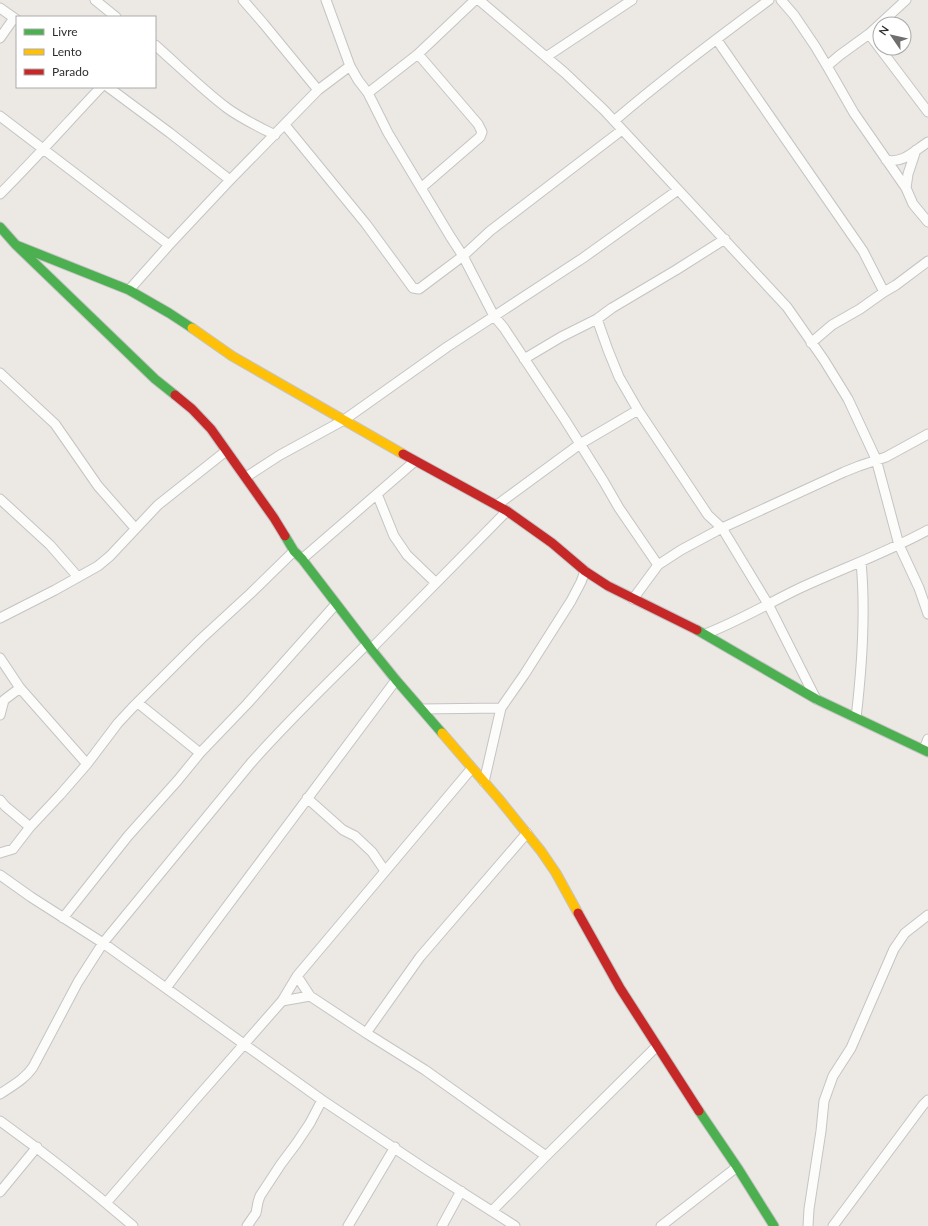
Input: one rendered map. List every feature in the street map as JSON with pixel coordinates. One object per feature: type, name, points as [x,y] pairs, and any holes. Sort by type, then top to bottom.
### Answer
[{"type":"street","points":[[95,0],[115,16]]},
{"type":"street","points":[[243,0],[318,90]]},
{"type":"street","points":[[326,0],[350,66],[368,93],[388,133],[463,256],[494,316],[504,328],[580,444],[619,508],[658,565]]},
{"type":"street","points":[[368,93],[418,54],[475,0]]},
{"type":"street","points":[[479,0],[565,73],[614,121],[704,216],[754,273],[787,307],[824,360],[848,399],[876,460],[899,545],[919,588],[928,614]]},
{"type":"street","points":[[546,57],[632,0]]},
{"type":"street","points":[[614,121],[695,55],[769,0]]},
{"type":"street","points":[[781,0],[794,15],[828,66],[854,114],[906,188],[913,204],[928,222]]},
{"type":"street","points":[[828,66],[840,55],[869,34],[906,0]]},
{"type":"street","points":[[0,8],[16,19],[0,38]]},
{"type":"street","points":[[869,34],[928,112]]},
{"type":"street","points":[[716,40],[863,251],[884,292]]},
{"type":"street","points":[[156,46],[181,70],[228,108],[253,124],[275,135]]},
{"type":"street","points":[[418,54],[478,124],[482,132],[480,137],[421,188]]},
{"type":"street","points":[[129,290],[230,180],[285,126],[318,90],[350,66]]},
{"type":"street","points":[[0,194],[31,163],[42,149],[99,88]]},
{"type":"street","points":[[109,88],[230,180]]},
{"type":"street","points":[[0,116],[169,245]]},
{"type":"street","points":[[285,126],[366,224],[413,288],[416,289],[419,289],[463,256],[490,231],[622,130]]},
{"type":"street","points":[[886,160],[897,161],[928,142]]},
{"type":"street","points":[[906,188],[908,174],[916,150]]},
{"type":"street","points":[[246,477],[280,455],[344,420],[370,400],[447,347],[583,258],[678,190]]},
{"type":"street","points":[[0,228],[76,304],[149,373],[192,409],[211,429],[274,518],[294,551],[302,559],[369,647],[541,851],[556,873],[620,988],[685,1091],[737,1167],[774,1226]]},
{"type":"street","points":[[524,359],[561,337],[597,319],[612,308],[676,270],[724,239]]},
{"type":"street","points":[[16,245],[129,290],[176,317],[232,356],[415,461],[507,511],[552,543],[585,571],[608,586],[705,634],[816,699],[926,750],[928,739]]},
{"type":"street","points":[[811,343],[832,325],[860,309],[896,285],[928,261]]},
{"type":"street","points":[[597,319],[619,377],[638,410],[708,515],[722,528],[768,604],[816,699]]},
{"type":"street","points":[[0,373],[55,424],[98,486],[135,528]]},
{"type":"street","points":[[497,505],[580,444],[638,410]]},
{"type":"street","points":[[634,599],[658,565],[682,550],[722,528],[765,509],[798,492],[859,466],[886,457],[928,434]]},
{"type":"street","points":[[0,618],[98,566],[110,556],[158,505],[226,451]]},
{"type":"street","points":[[302,559],[415,461]]},
{"type":"street","points":[[377,494],[394,536],[408,555],[436,583]]},
{"type":"street","points":[[0,499],[50,545],[78,577]]},
{"type":"street","points":[[0,1094],[30,1073],[78,982],[103,943],[274,737],[436,583],[507,511]]},
{"type":"street","points":[[705,634],[723,628],[799,589],[899,545],[928,530]]},
{"type":"street","points":[[0,853],[14,849],[30,827],[87,764],[118,723],[201,639],[294,551]]},
{"type":"street","points":[[856,718],[863,619],[861,562]]},
{"type":"street","points":[[484,782],[501,708],[571,601],[585,571]]},
{"type":"street","points":[[63,918],[128,836],[200,753],[248,704],[336,604]]},
{"type":"street","points":[[0,658],[20,688],[87,764]]},
{"type":"street","points":[[166,988],[396,680]]},
{"type":"street","points":[[0,715],[4,700],[20,688]]},
{"type":"street","points":[[138,703],[200,753]]},
{"type":"street","points":[[421,709],[501,708]]},
{"type":"street","points":[[106,1203],[282,1001],[297,976],[472,768]]},
{"type":"street","points":[[307,798],[342,830],[355,836],[372,852],[385,871]]},
{"type":"street","points":[[0,800],[30,827]]},
{"type":"street","points":[[366,1033],[420,957],[527,833]]},
{"type":"street","points":[[0,875],[31,897],[103,943],[322,1100],[515,1226]]},
{"type":"street","points":[[808,1226],[809,1209],[822,1131],[824,1101],[833,1076],[851,1048],[894,948],[905,933],[928,915]]},
{"type":"street","points":[[297,976],[310,996],[425,1070],[546,1156]]},
{"type":"street","points":[[282,1001],[310,996]]},
{"type":"street","points":[[492,1211],[657,1046]]},
{"type":"street","points":[[247,1226],[256,1213],[260,1196],[310,1123],[322,1100]]},
{"type":"street","points":[[833,1226],[928,1100]]},
{"type":"street","points":[[0,1121],[37,1147],[133,1226]]},
{"type":"street","points":[[0,1192],[37,1147]]},
{"type":"street","points":[[348,1226],[395,1148]]},
{"type":"street","points":[[661,1226],[737,1167]]},
{"type":"street","points":[[442,1226],[461,1191]]},
{"type":"traffic: fast","points":[[0,227],[16,245],[129,290],[192,328]]},
{"type":"traffic: fast","points":[[16,245],[155,379],[175,395]]},
{"type":"traffic: fast","points":[[285,536],[294,551],[302,559],[371,649],[442,733]]},
{"type":"traffic: fast","points":[[697,630],[816,699],[928,752]]},
{"type":"traffic: fast","points":[[699,1111],[737,1167],[774,1226]]},
{"type":"traffic: slow","points":[[192,328],[232,356],[403,454]]},
{"type":"traffic: slow","points":[[442,733],[499,799],[541,851],[556,873],[578,913]]},
{"type":"traffic: jam","points":[[175,395],[192,409],[211,429],[285,536]]},
{"type":"traffic: jam","points":[[403,454],[507,511],[552,543],[585,571],[608,586],[697,630]]},
{"type":"traffic: jam","points":[[578,913],[620,988],[699,1111]]}]
